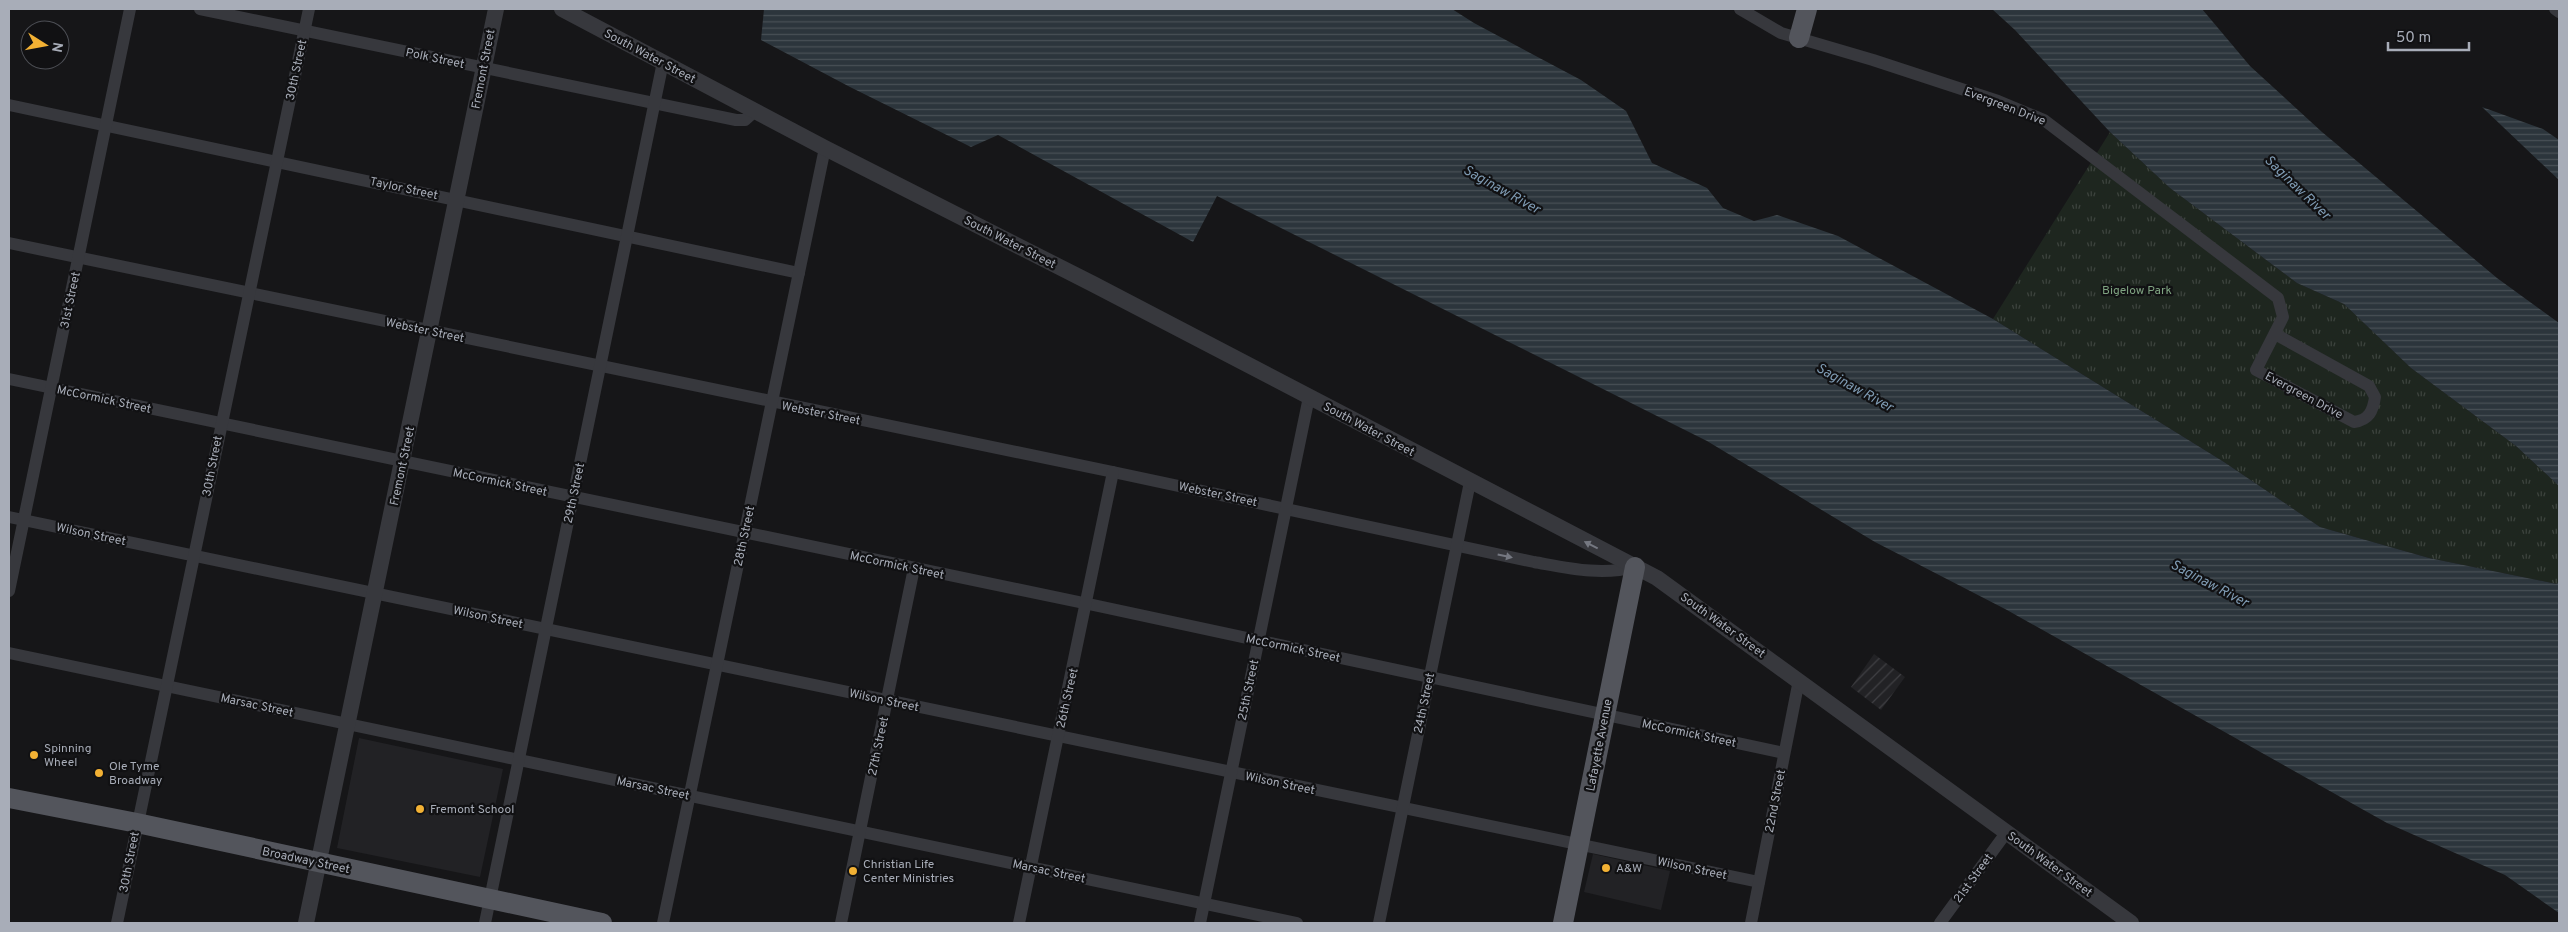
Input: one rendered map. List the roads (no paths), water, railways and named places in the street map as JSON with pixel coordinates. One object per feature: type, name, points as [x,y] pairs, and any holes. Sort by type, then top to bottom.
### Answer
[{"type":"main road","points":[[1799,38],[1807,9]]},
{"type":"main road","name":"Lafayette Avenue","points":[[1563,923],[1635,567]]},
{"type":"main road","name":"Broadway Street","points":[[9,798],[137,823],[602,923]]},
{"type":"street","name":"31st Street","points":[[9,591],[130,9]]},
{"type":"street","name":"Polk Street","points":[[200,9],[736,120],[746,120],[756,111]]},
{"type":"street","name":"30th Street","points":[[117,923],[309,9]]},
{"type":"street","name":"Fremont Street","points":[[306,923],[496,9]]},
{"type":"street","name":"South Water Street","points":[[562,9],[825,148],[1657,578],[2130,923]]},
{"type":"street","name":"Evergreen Drive","points":[[1740,9],[1781,33],[1998,101],[2044,120],[2278,298],[2283,317],[2256,370],[2354,422],[2362,421],[2373,411],[2375,397],[2369,386],[2276,334]]},
{"type":"street","points":[[2555,9],[2559,12]]},
{"type":"street","name":"29th Street","points":[[485,923],[520,761],[545,629],[629,236],[663,62]]},
{"type":"street","name":"Taylor Street","points":[[9,105],[799,273]]},
{"type":"street","name":"28th Street","points":[[663,923],[825,148]]},
{"type":"street","name":"Webster Street","points":[[9,243],[1581,571],[1619,571],[1635,567]]},
{"type":"street","name":"McCormick Street","points":[[9,379],[1086,604],[1784,753]]},
{"type":"street","name":"25th Street","points":[[1200,923],[1309,397]]},
{"type":"street","name":"26th Street","points":[[1019,923],[1113,472]]},
{"type":"street","name":"24th Street","points":[[1379,923],[1470,482]]},
{"type":"street","name":"Wilson Street","points":[[9,517],[1759,882]]},
{"type":"street","name":"27th Street","points":[[841,923],[914,568]]},
{"type":"street","name":"Marsac Street","points":[[9,653],[860,833],[1297,923]]},
{"type":"street","name":"22nd Street","points":[[1751,923],[1799,680]]},
{"type":"street","name":"21st Street","points":[[1940,923],[2006,833]]},
{"type":"water","name":"Saginaw River","points":[[764,9],[1452,9],[1474,23],[1581,80],[1626,111],[1652,163],[1707,188],[1723,208],[1754,221],[1777,215],[1838,236],[1993,319],[2224,462],[2320,527],[2429,558],[2557,584],[2559,580],[2559,913],[2505,875],[2387,823],[2007,610],[1875,542],[1707,441],[1217,196],[1193,242],[998,135],[971,147],[761,40]]},
{"type":"water","name":"Saginaw River","points":[[1992,9],[2202,9],[2250,66],[2322,132],[2497,278],[2559,323],[2559,486],[2516,446],[2411,368],[2344,304],[2297,283],[2170,188],[2110,132],[2015,30]]},
{"type":"water","points":[[2482,107],[2543,129],[2559,140],[2559,180]]},
{"type":"place","name":"Spinning Wheel","points":[[34,755]]},
{"type":"place","name":"Ole Tyme Broadway","points":[[99,773]]},
{"type":"place","name":"Fremont School","points":[[420,809]]},
{"type":"place","name":"A&W","points":[[1606,868]]},
{"type":"place","name":"Christian Life Center Ministries","points":[[853,871]]},
{"type":"park label","name":"Bigelow Park","points":[[2137,290]]}]
